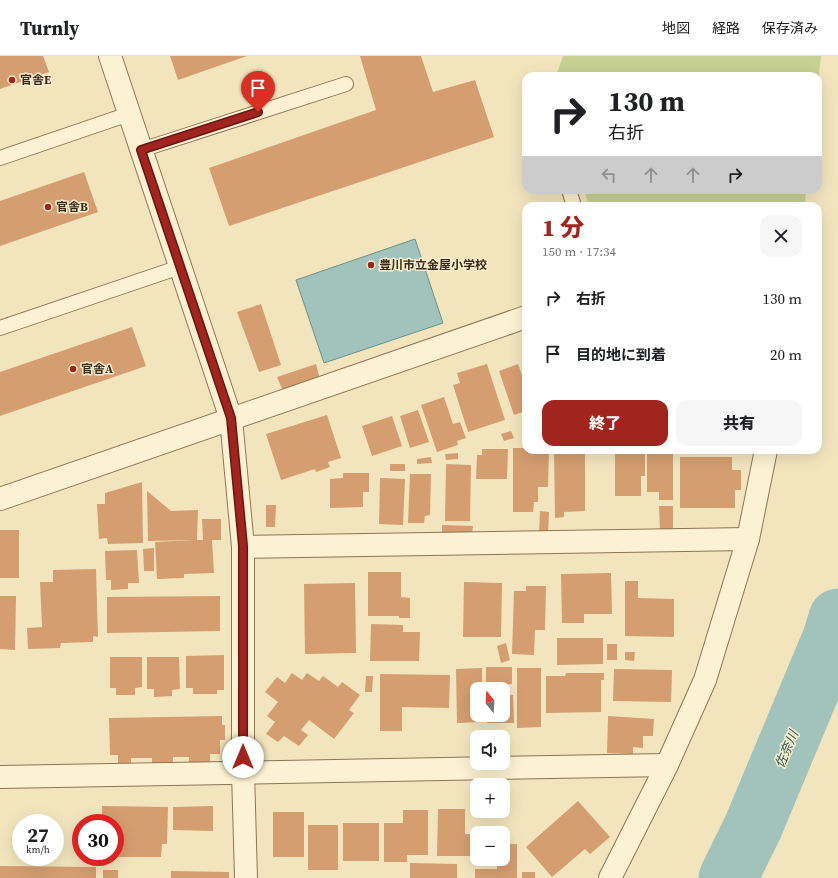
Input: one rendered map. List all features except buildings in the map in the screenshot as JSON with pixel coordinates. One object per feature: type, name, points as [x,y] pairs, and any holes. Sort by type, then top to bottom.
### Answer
[{"type":"street","points":[[110,56],[231,418],[243,546],[243,772],[246,878]]},
{"type":"street","points":[[0,499],[522,318]]},
{"type":"street","points":[[610,878],[667,765],[705,680],[748,539],[765,454]]},
{"type":"street","points":[[243,546],[748,539]]},
{"type":"street","points":[[0,777],[667,765]]},
{"type":"lane","points":[[141,150],[346,84]]},
{"type":"lane","points":[[0,158],[129,114]]},
{"type":"lane","points":[[0,328],[180,267]]},
{"type":"green space","points":[[563,56],[821,56],[819,72],[557,72]]},
{"type":"green space","points":[[585,194],[806,194],[805,202],[588,202]]},
{"type":"water","points":[[415,239],[443,323],[324,363],[296,280]]},
{"type":"waterway","name":"佐奈川","points":[[728,878],[753,827],[832,638],[838,618]]},
{"type":"place","name":"官舎E","points":[[12,80]]},
{"type":"place","name":"官舎B","points":[[48,207]]},
{"type":"place","name":"豊川市立金屋小学校","points":[[371,265]]},
{"type":"place","name":"官舎A","points":[[73,369]]},
{"type":"route","points":[[243,757],[243,546],[231,418],[141,150],[258,112]]}]
